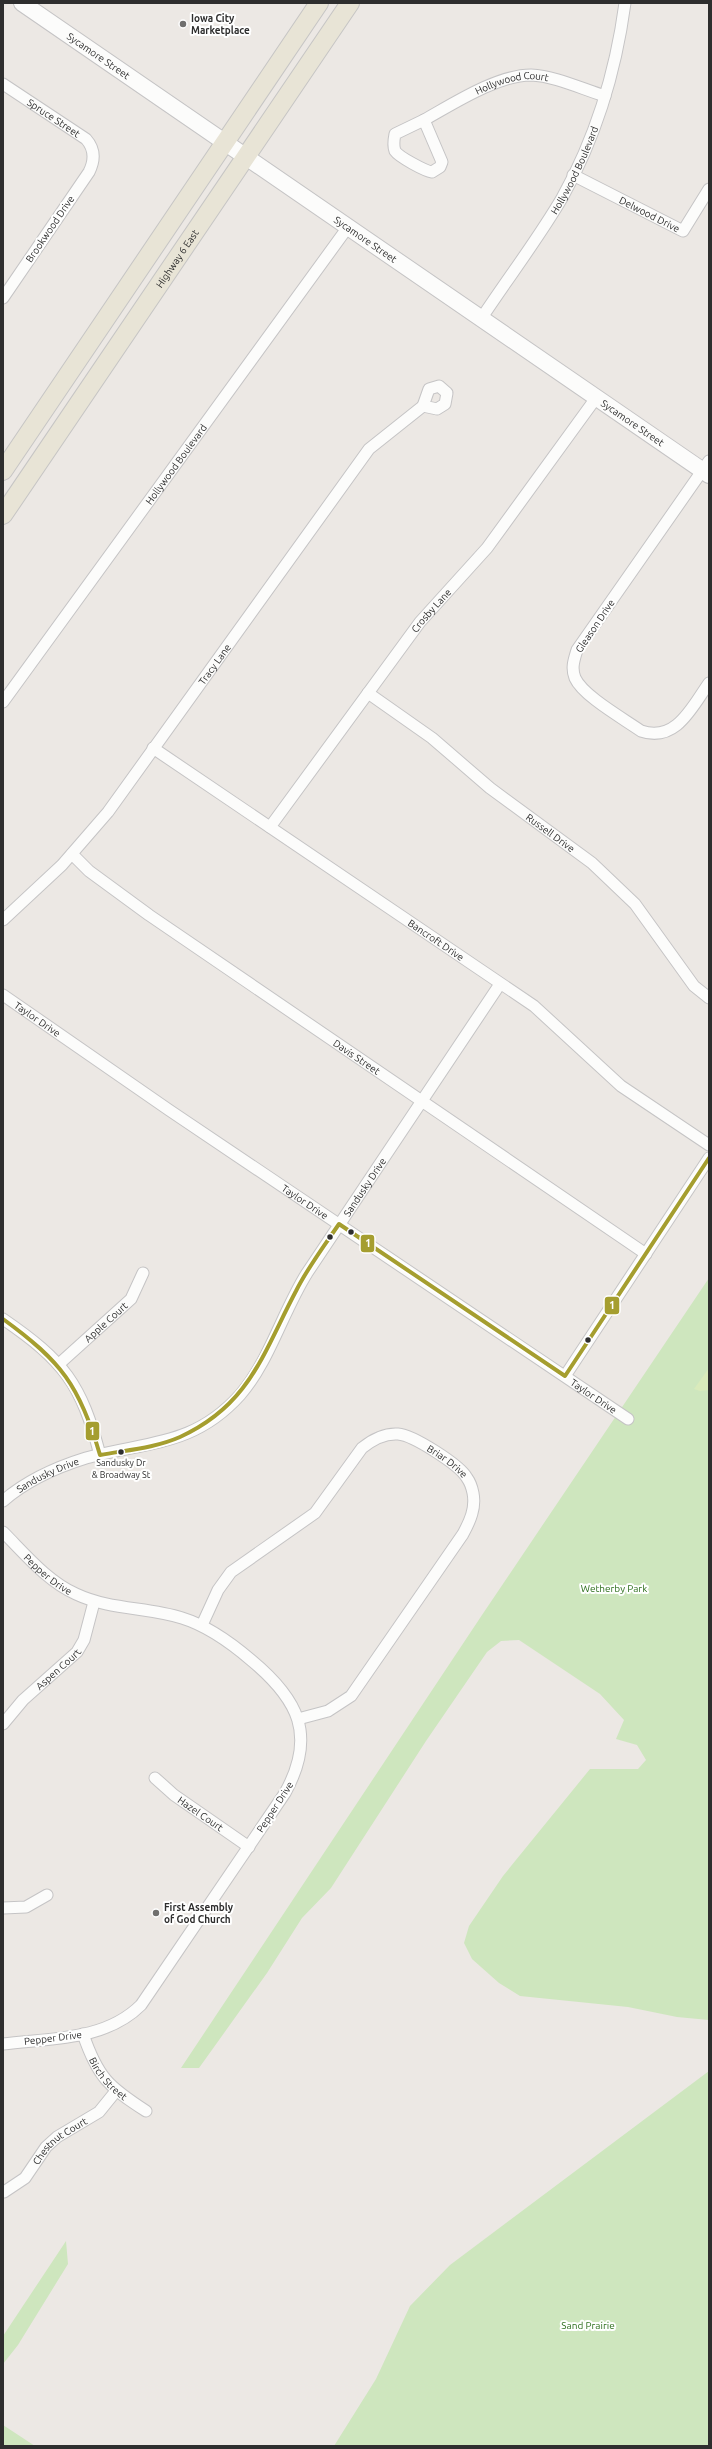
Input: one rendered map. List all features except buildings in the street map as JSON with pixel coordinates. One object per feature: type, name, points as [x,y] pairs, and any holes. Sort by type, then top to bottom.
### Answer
[{"type":"main road","points":[[3,471],[319,3]]},
{"type":"main road","name":"Highway 6 East","points":[[3,514],[350,3]]},
{"type":"street","name":"Sycamore Street","points":[[22,3],[596,398],[707,469]]},
{"type":"street","name":"Hollywood Boulevard","points":[[481,319],[562,198],[573,175],[605,96],[620,35],[625,3]]},
{"type":"street","name":"Hollywood Court","points":[[424,120],[442,162],[440,167],[432,172],[420,168],[396,151],[395,134],[487,87],[519,76],[540,76],[605,96]]},
{"type":"street","name":"Spruce Street","points":[[3,84],[86,139],[92,145],[93,159]]},
{"type":"street","name":"Brookwood Drive","points":[[3,298],[89,172],[93,159]]},
{"type":"street","name":"Delwood Drive","points":[[573,175],[682,231],[709,190]]},
{"type":"street","name":"Hollywood Boulevard","points":[[3,702],[348,227]]},
{"type":"street","name":"Crosby Lane","points":[[270,827],[420,622],[487,548],[596,398]]},
{"type":"street","name":"Tracy Lane","points":[[3,920],[72,854],[108,812],[369,449],[423,406]]},
{"type":"street","name":"Gleason Drive","points":[[707,469],[577,650],[573,670],[576,678],[584,690],[641,731],[650,734],[659,734],[674,729],[709,683]]},
{"type":"street","name":"Russell Drive","points":[[368,693],[438,742],[490,788],[592,863],[635,904],[694,986],[709,998]]},
{"type":"street","name":"Bancroft Drive","points":[[153,748],[544,1014],[620,1086],[709,1145]]},
{"type":"street","name":"Davis Street","points":[[72,854],[89,871],[114,890],[646,1254]]},
{"type":"street","name":"Sandusky Drive","points":[[3,1501],[46,1474],[66,1465],[100,1455],[178,1438],[197,1429],[226,1409],[253,1378],[292,1297],[339,1224],[500,984]]},
{"type":"street","name":"Taylor Drive","points":[[3,995],[169,1110],[628,1419]]},
{"type":"street","points":[[565,1376],[709,1158]]},
{"type":"street","name":"Apple Court","points":[[59,1364],[131,1299],[143,1273]]},
{"type":"street","points":[[3,1320],[32,1339],[59,1364],[84,1402],[91,1420],[100,1455]]},
{"type":"street","name":"Briar Drive","points":[[202,1625],[218,1590],[231,1572],[315,1513],[362,1448],[370,1441],[389,1434],[400,1434],[413,1439],[462,1472],[467,1478],[474,1503],[470,1521],[463,1534],[351,1696],[328,1711],[298,1719]]},
{"type":"street","name":"Pepper Drive","points":[[3,1532],[38,1568],[74,1594],[94,1602],[180,1617],[202,1625],[223,1638],[265,1671],[282,1688],[298,1719],[300,1748],[298,1762],[293,1778],[248,1847],[140,2005],[121,2022],[110,2028],[83,2034],[3,2044]]},
{"type":"street","name":"Aspen Court","points":[[3,1724],[23,1700],[77,1652],[84,1640],[94,1602]]},
{"type":"street","name":"Hazel Court","points":[[155,1778],[174,1795],[248,1847]]},
{"type":"street","points":[[3,1908],[26,1907],[46,1895]]},
{"type":"street","name":"Birch Street","points":[[83,2034],[98,2071],[116,2091],[146,2111]]},
{"type":"street","name":"Chestnut Court","points":[[4,2192],[25,2178],[46,2147],[57,2137],[99,2112],[116,2091]]},
{"type":"green space","name":"Wetherby Park","points":[[709,1278],[709,2020],[677,2017],[628,2007],[520,1996],[499,1983],[472,1959],[464,1943],[469,1926],[503,1876],[590,1769],[638,1769],[646,1760],[637,1745],[616,1739],[624,1720],[600,1694],[519,1640],[501,1641],[487,1652],[426,1741],[331,1888],[302,1918],[267,1973],[199,2068],[181,2068],[482,1615]]},
{"type":"green space","points":[[709,1368],[709,1390],[700,1391],[694,1389]]},
{"type":"green space","name":"Sand Prairie","points":[[709,2071],[709,2446],[334,2446],[376,2379],[410,2306],[450,2265]]},
{"type":"green space","points":[[66,2241],[68,2264],[18,2345],[3,2364],[3,2336]]},
{"type":"green space","points":[[3,2425],[35,2446],[3,2446]]},
{"type":"transit line","name":"1","points":[[3,1319],[40,1348],[66,1377],[85,1411],[100,1455],[161,1444],[180,1437],[204,1424],[223,1409],[239,1393],[263,1356],[296,1291],[316,1257],[339,1224],[565,1376],[709,1158]]},
{"type":"place","name":"Iowa City Marketplace","points":[[183,24]]},
{"type":"place","name":"Sandusky Dr & Broadway St","points":[[121,1452]]},
{"type":"place","name":"First Assembly of God Church","points":[[156,1913]]}]
